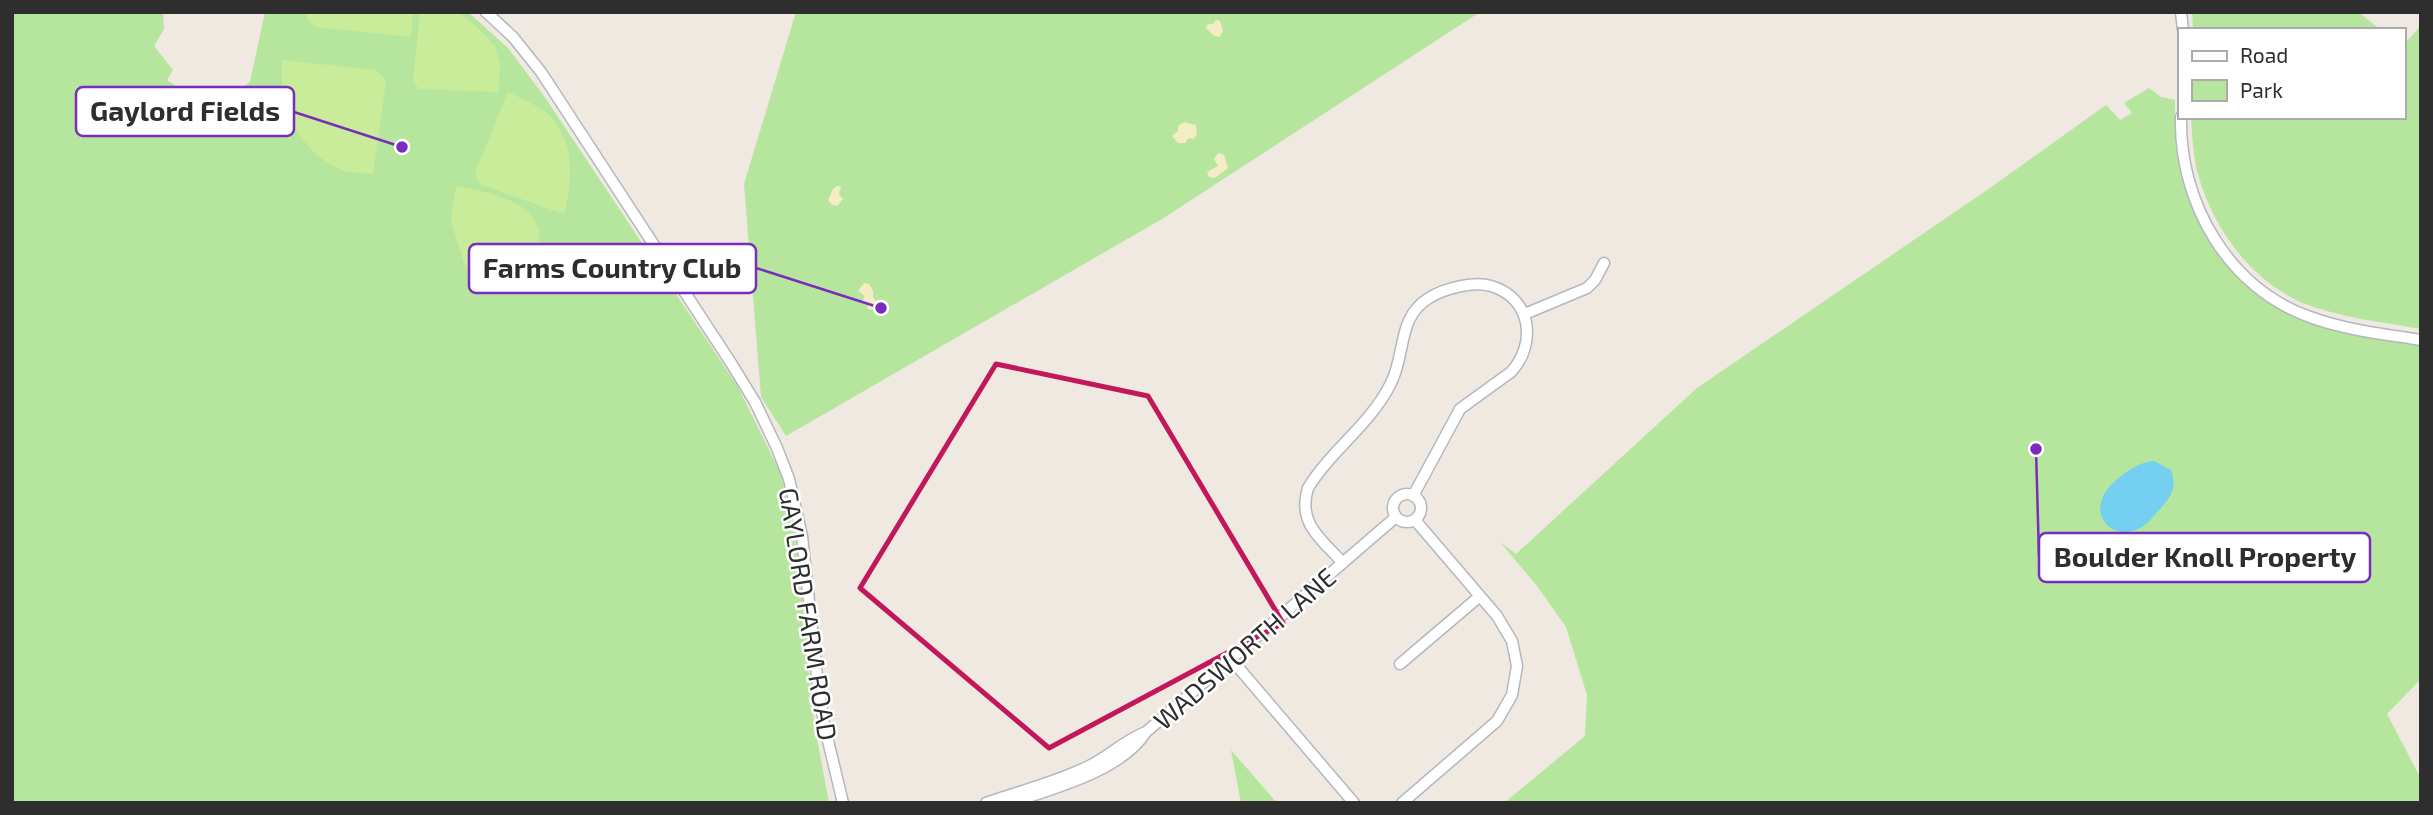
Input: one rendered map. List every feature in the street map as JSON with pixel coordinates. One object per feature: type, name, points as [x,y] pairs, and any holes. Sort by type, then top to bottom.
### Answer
[{"type":"street","name":"GAYLORD FARM ROAD","points":[[486,12],[513,37],[541,72],[731,363],[768,427],[789,480],[800,524],[818,685],[843,803]]},
{"type":"street","points":[[2181,119],[2184,161],[2196,204],[2215,240],[2242,274],[2278,302],[2311,318],[2421,340]]},
{"type":"street","points":[[1413,496],[1460,409],[1511,372],[1523,356],[1528,336],[1525,314],[1587,288],[1595,280],[1604,263]]},
{"type":"street","name":"WADSWORTH LANE","points":[[1343,563],[1307,520],[1304,513],[1305,498],[1313,479],[1383,398],[1394,377],[1403,334],[1413,313],[1428,298],[1437,294],[1479,285],[1501,290],[1518,304],[1525,314]]},
{"type":"street","points":[[1405,494],[1413,496],[1421,507],[1419,516],[1415,520],[1403,522],[1396,517],[1392,509],[1397,498],[1405,494]]},
{"type":"street","name":"WADSWORTH LANE","points":[[1010,803],[1092,773],[1140,742],[1146,732],[1396,517]]},
{"type":"street","points":[[1402,803],[1497,721],[1512,695],[1516,681],[1515,649],[1497,616],[1415,520]]},
{"type":"street","points":[[1399,664],[1480,596]]},
{"type":"street","points":[[1231,659],[1354,803]]},
{"type":"street","name":"WADSWORTH LANE","points":[[986,803],[1087,767],[1133,737],[1146,732]]},
{"type":"highlighted area","points":[[996,364],[1148,396],[1283,623],[1049,748],[860,588]]},
{"type":"green space","points":[[12,12],[163,12],[164,29],[154,46],[173,70],[167,80],[212,110],[250,82],[265,12],[468,12],[508,48],[544,96],[738,387],[781,474],[797,550],[814,722],[829,803],[12,803]]},
{"type":"green space","points":[[308,12],[413,12],[411,37],[315,27],[307,19]]},
{"type":"green space","points":[[420,12],[458,12],[480,30],[495,46],[500,64],[499,92],[419,89],[413,82]]},
{"type":"green space","points":[[796,12],[1480,12],[1162,219],[786,436],[761,397],[744,184]]},
{"type":"green space","points":[[2192,12],[2358,12],[2378,28],[2193,28]]},
{"type":"green space","points":[[2421,25],[2421,329],[2348,316],[2305,304],[2285,294],[2251,267],[2223,232],[2212,212],[2197,171],[2191,119],[2405,119],[2405,44]]},
{"type":"green space","points":[[282,60],[376,70],[386,81],[373,174],[345,171],[334,166],[304,140],[285,105]]},
{"type":"green space","points":[[2149,88],[2161,97],[2175,100],[2180,160],[2186,189],[2196,216],[2209,241],[2226,264],[2247,285],[2282,311],[2309,323],[2341,332],[2421,346],[2421,679],[2387,714],[2421,779],[2421,803],[1504,803],[1585,736],[1587,695],[1566,627],[1537,586],[1500,542],[1516,554],[1697,388],[1990,188],[2106,105],[2120,120],[2132,113],[2124,103]]},
{"type":"green space","points":[[508,92],[545,112],[561,132],[566,143],[570,167],[564,214],[479,184],[475,173]]},
{"type":"green space","points":[[456,186],[502,198],[524,209],[538,227],[540,243],[472,270],[464,264],[451,220]]},
{"type":"green space","points":[[1231,750],[1277,803],[1241,803]]},
{"type":"sand","points":[[1216,20],[1220,21],[1223,30],[1220,37],[1214,36],[1206,28]]},
{"type":"sand","points":[[1184,122],[1196,125],[1197,135],[1185,143],[1178,143],[1172,136]]},
{"type":"sand","points":[[1218,153],[1224,155],[1228,168],[1215,178],[1209,177],[1207,172],[1218,166],[1214,159]]},
{"type":"sand","points":[[837,186],[841,186],[839,194],[843,199],[837,206],[828,200]]},
{"type":"sand","points":[[864,283],[869,284],[878,304],[872,310],[868,309],[867,304],[861,303],[865,296],[858,291]]},
{"type":"water","points":[[2154,461],[2171,470],[2174,482],[2170,495],[2145,525],[2133,531],[2122,532],[2112,528],[2104,522],[2101,512],[2101,501],[2107,489],[2132,468]]},
{"type":"place","name":"Gaylord Fields","points":[[402,147]]},
{"type":"place","name":"Farms Country Club","points":[[881,308]]},
{"type":"place","name":"Boulder Knoll Property","points":[[2036,449]]}]
